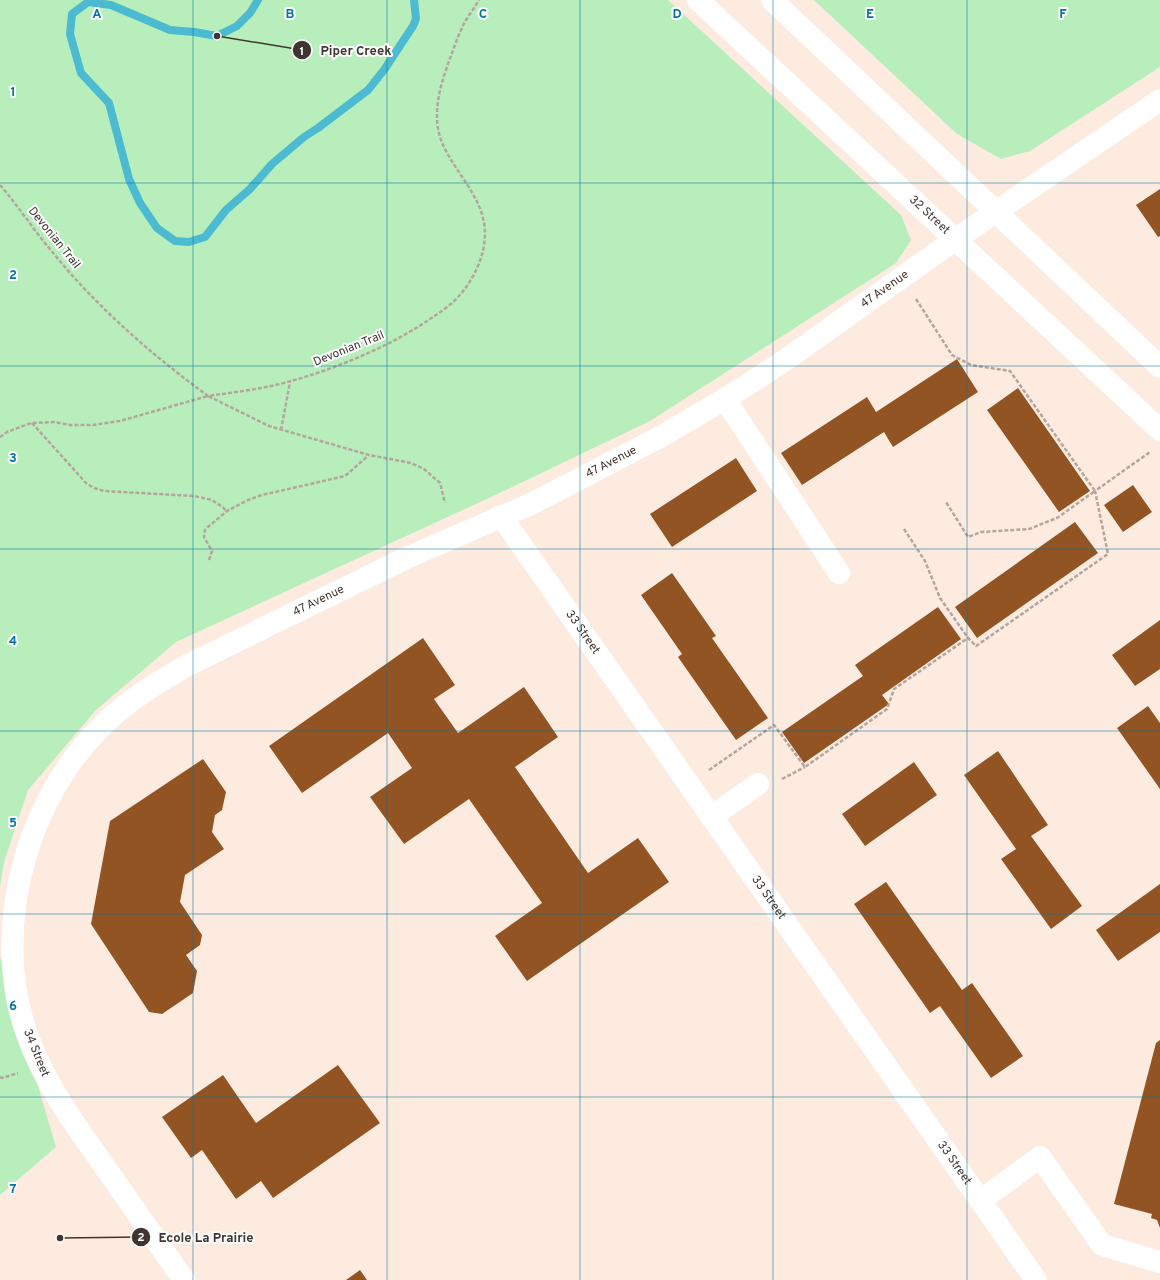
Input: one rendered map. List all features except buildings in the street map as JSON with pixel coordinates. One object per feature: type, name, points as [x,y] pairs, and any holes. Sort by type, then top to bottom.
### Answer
[{"type":"street","name":"32 Street","points":[[698,0],[1160,430]]},
{"type":"street","points":[[772,0],[1160,367]]},
{"type":"street","name":"47 Avenue","points":[[53,791],[73,758],[98,730],[127,704],[154,684],[188,665],[339,590],[404,559],[533,503],[660,437],[725,399],[781,363],[956,239],[1160,100]]},
{"type":"street","points":[[725,399],[839,573]]},
{"type":"street","name":"33 Street","points":[[501,516],[1036,1280]]},
{"type":"street","points":[[711,817],[758,784]]},
{"type":"street","name":"34 Street","points":[[53,791],[41,815],[31,841],[20,875],[15,901],[13,962],[17,997],[26,1030],[39,1066],[54,1093],[184,1280]]},
{"type":"street","points":[[980,1201],[1040,1156],[1102,1245],[1160,1262]]},
{"type":"path","name":"Devonian Trail","points":[[0,185],[54,255],[117,321],[162,361],[208,396],[290,382],[333,366],[383,346],[419,326],[459,297],[473,276],[483,252],[485,232],[483,218],[478,204],[444,147],[439,134],[437,117],[439,91],[447,67],[462,27],[479,0]]},
{"type":"path","points":[[904,529],[926,561],[940,598],[968,638],[976,646],[1108,554],[1095,491],[1010,371],[971,365],[952,355],[916,299]]},
{"type":"path","points":[[281,430],[290,382]]},
{"type":"path","points":[[0,437],[7,432],[31,423],[54,422],[70,425],[93,425],[120,421],[208,396],[269,426],[369,455],[404,461],[424,468],[440,483],[445,503]]},
{"type":"path","points":[[31,423],[79,476],[94,488],[104,491],[194,496],[212,500],[227,511]]},
{"type":"path","points":[[946,502],[968,538],[981,532],[1029,529],[1057,518],[1150,452]]},
{"type":"path","points":[[209,560],[212,551],[204,537],[205,530],[227,511],[248,500],[262,495],[345,476],[369,455]]},
{"type":"path","points":[[707,772],[774,725],[805,767],[887,710],[894,689],[968,638]]},
{"type":"green space","points":[[0,0],[668,0],[901,215],[911,240],[896,263],[650,421],[504,491],[176,642],[96,710],[28,790],[4,862],[0,887]]},
{"type":"green space","points":[[814,0],[1160,0],[1160,67],[1030,151],[1001,159],[957,134]]},
{"type":"green space","points":[[0,957],[56,1147],[0,1195]]},
{"type":"waterway","points":[[258,0],[250,13],[237,26],[217,36],[170,30],[111,5],[88,2],[72,14],[70,34],[81,73],[109,103],[129,179],[140,203],[157,228],[175,241],[189,242],[205,237],[226,210],[250,189],[272,164],[304,137],[368,90],[384,70],[413,26],[416,19],[414,0]]},
{"type":"place","name":"Piper Creek","points":[[217,36]]},
{"type":"place","name":"Ecole La Prairie","points":[[60,1238]]}]
